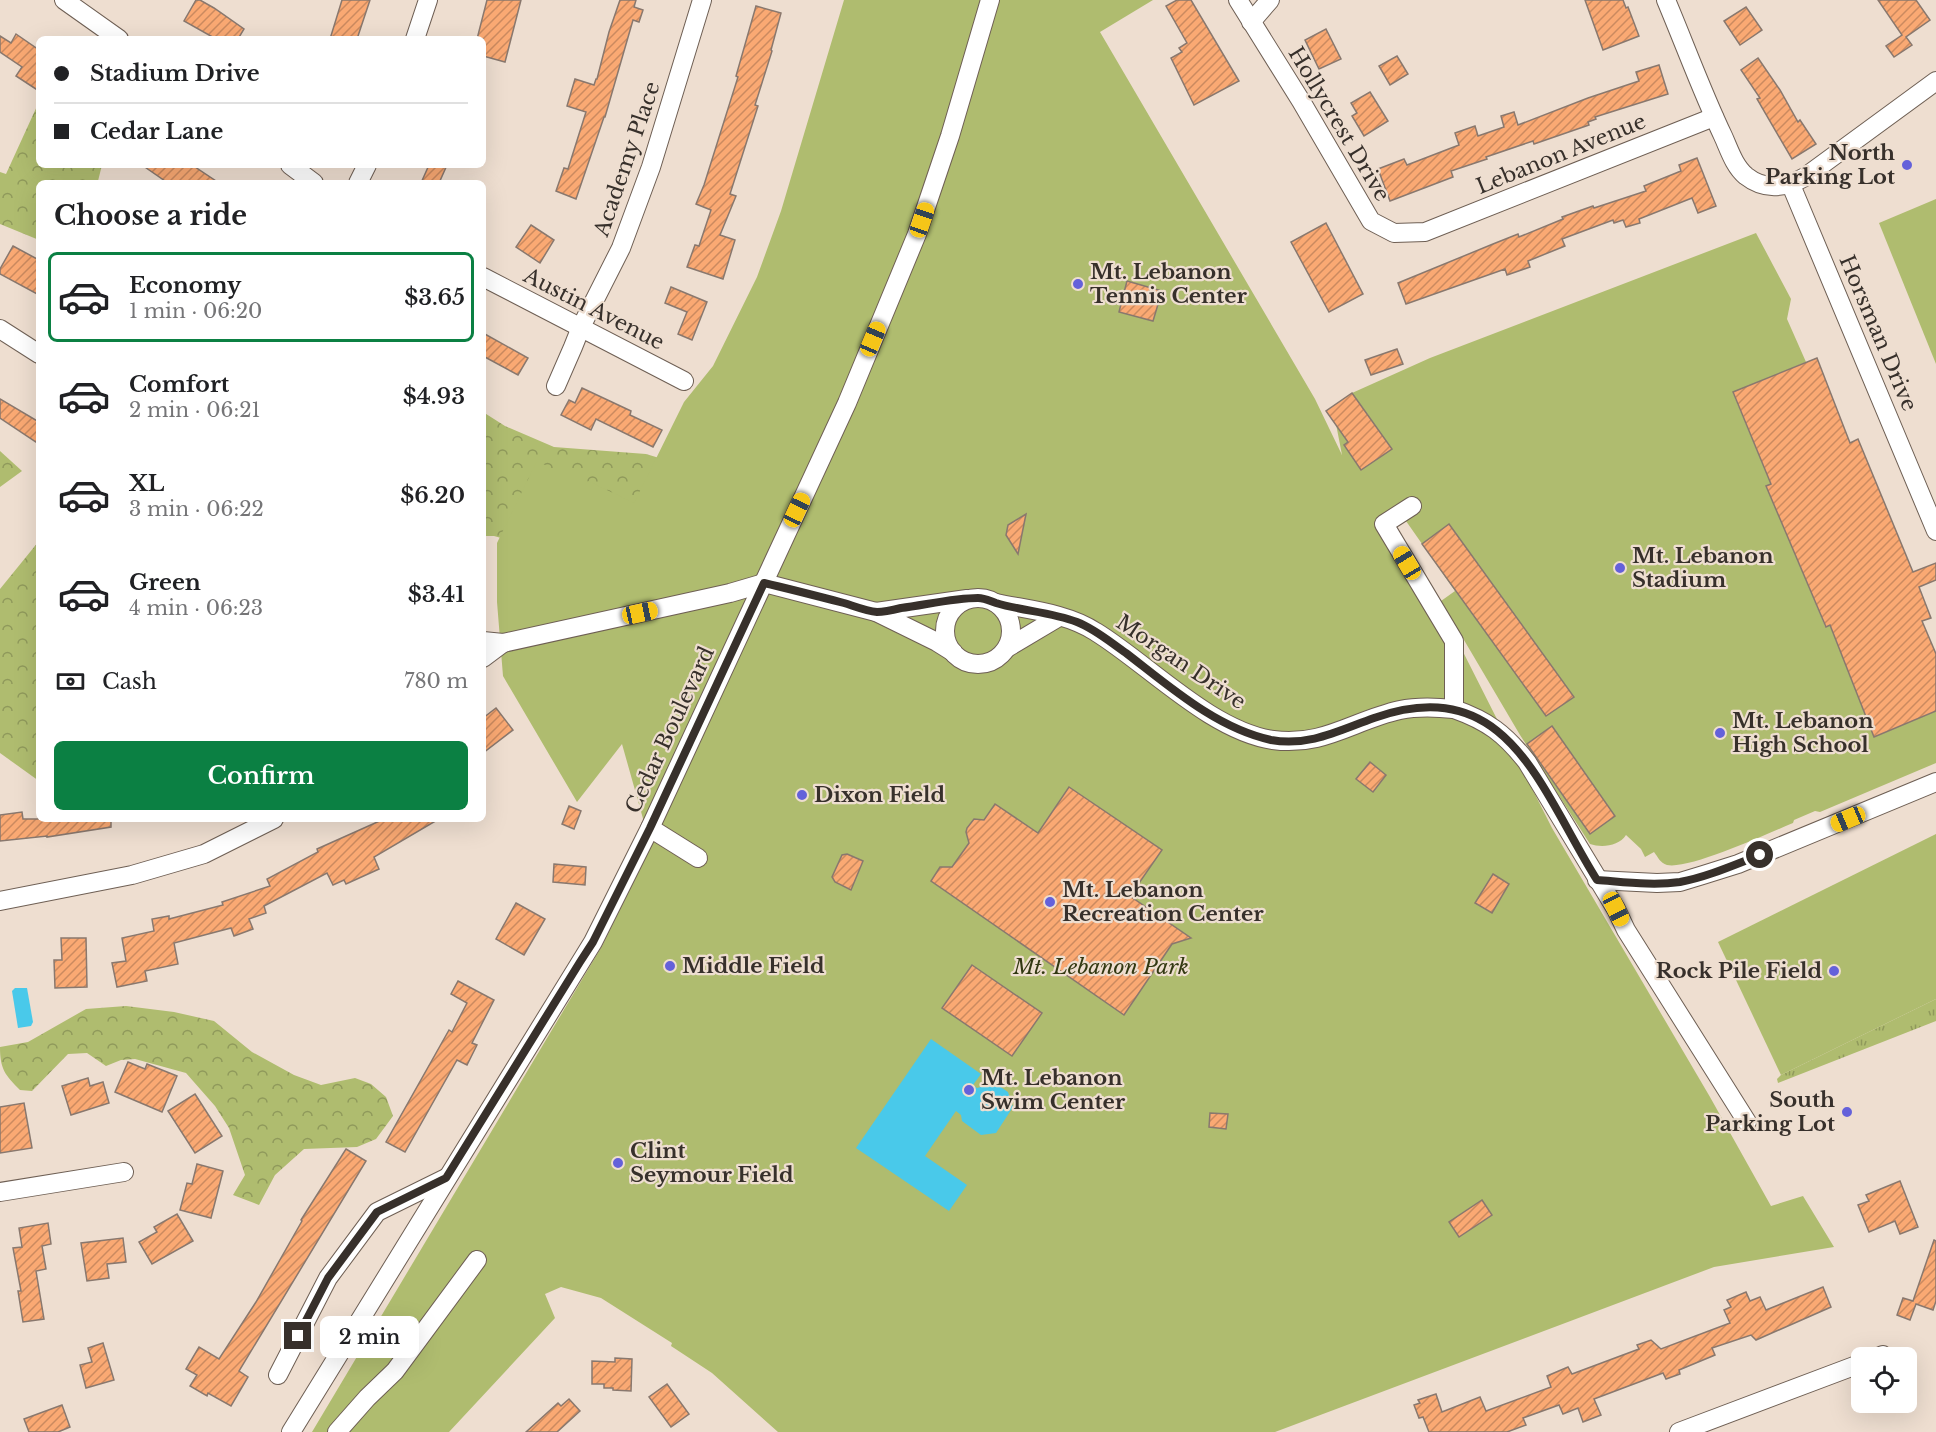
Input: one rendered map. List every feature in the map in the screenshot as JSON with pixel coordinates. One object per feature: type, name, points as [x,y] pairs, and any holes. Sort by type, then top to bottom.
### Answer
[{"type":"street","points":[[64,0],[115,36]]},
{"type":"street","points":[[416,36],[428,0]]},
{"type":"street","name":"Academy Place","points":[[556,386],[580,327],[629,228],[651,167],[702,0]]},
{"type":"street","name":"Cedar Boulevard","points":[[291,1432],[593,942],[650,828],[847,403],[918,234],[990,0]]},
{"type":"street","name":"Hollycrest Drive","points":[[1238,0],[1301,101],[1371,221],[1394,233],[1425,232]]},
{"type":"street","points":[[1251,22],[1270,0]]},
{"type":"street","points":[[1666,0],[1736,164],[1744,174],[1766,186],[1791,185],[1806,177],[1936,81]]},
{"type":"street","name":"Lebanon Avenue","points":[[1425,232],[1714,117]]},
{"type":"street","points":[[294,168],[310,180]]},
{"type":"street","name":"Horsman Drive","points":[[1791,185],[1936,531]]},
{"type":"street","name":"Austin Avenue","points":[[486,279],[684,381]]},
{"type":"street","points":[[0,329],[36,352]]},
{"type":"street","points":[[1412,506],[1384,524],[1454,641],[1454,709]]},
{"type":"street","points":[[486,641],[504,643],[730,593],[764,583],[876,612],[937,642],[960,659],[970,663],[981,664],[1000,656],[1011,639],[1009,618],[1003,609],[996,603],[977,598],[876,612]]},
{"type":"street","points":[[952,652],[945,633],[946,622],[958,604],[968,599]]},
{"type":"street","name":"Morgan Drive","points":[[996,603],[1077,622],[1096,631],[1178,693],[1214,717],[1272,740],[1295,741],[1327,737],[1401,710],[1429,707],[1454,709],[1478,718],[1495,728],[1513,744],[1555,807],[1616,909],[1626,930],[1747,1122]]},
{"type":"street","points":[[1007,648],[1059,617]]},
{"type":"street","points":[[486,656],[504,643]]},
{"type":"street","points":[[1597,880],[1680,882],[1737,864],[1936,782]]},
{"type":"street","points":[[0,901],[132,875],[204,854],[268,822]]},
{"type":"street","points":[[650,828],[698,858]]},
{"type":"street","points":[[0,1192],[124,1172]]},
{"type":"street","points":[[278,1375],[328,1278],[377,1212],[446,1178]]},
{"type":"street","points":[[338,1432],[367,1398],[395,1371],[477,1260]]},
{"type":"street","points":[[1679,1432],[1851,1367]]},
{"type":"green space","name":"Mt. Lebanon Park","points":[[844,0],[1153,0],[1100,32],[1315,399],[1342,455],[1336,424],[1326,411],[1352,393],[1430,358],[1756,233],[1791,299],[1787,319],[1806,362],[1733,393],[1771,484],[1767,486],[1825,626],[1830,625],[1874,737],[1936,711],[1936,763],[1820,812],[1815,811],[1748,842],[1693,862],[1667,865],[1654,852],[1645,857],[1641,849],[1626,835],[1619,842],[1610,845],[1590,844],[1520,735],[1441,601],[1455,591],[1406,521],[1387,519],[1456,638],[1552,828],[1710,1097],[1771,1206],[1803,1196],[1834,1247],[1714,1267],[1275,1432],[778,1432],[712,1373],[671,1346],[672,1343],[601,1298],[561,1287],[545,1294],[555,1318],[449,1432],[312,1432],[602,946],[651,847],[622,744],[577,802],[503,676],[497,602],[497,543],[537,461],[585,485],[588,481],[634,503],[684,402],[713,366],[757,277],[781,211]]},
{"type":"green space","points":[[36,108],[36,168],[101,168],[98,180],[36,180],[36,239],[0,224],[0,172],[6,174]]},
{"type":"green space","points":[[1936,199],[1936,364],[1879,223]]},
{"type":"green space","points":[[486,414],[505,426],[554,447],[646,454],[689,467],[683,504],[536,548],[494,536],[486,536]]},
{"type":"green space","points":[[0,451],[22,471],[0,487]]},
{"type":"green space","points":[[36,545],[36,779],[0,753],[0,589]]},
{"type":"green space","name":"Rock Pile Field","points":[[1936,834],[1936,999],[1781,1075],[1718,942]]},
{"type":"green space","points":[[1936,999],[1936,1021],[1778,1083],[1777,1079],[1781,1075]]},
{"type":"green space","points":[[126,1006],[174,1012],[214,1021],[252,1052],[294,1075],[321,1085],[355,1078],[371,1084],[386,1097],[393,1116],[376,1139],[357,1147],[304,1149],[275,1175],[259,1205],[233,1195],[245,1175],[229,1128],[215,1106],[186,1073],[135,1059],[121,1060],[106,1066],[87,1053],[68,1054],[32,1091],[20,1090],[4,1071],[0,1047],[28,1042],[86,1009]]},
{"type":"water","points":[[15,988],[27,988],[33,1022],[31,1026],[18,1028],[12,991]]},
{"type":"water","points":[[931,1039],[981,1074],[973,1085],[977,1088],[981,1087],[987,1078],[1008,1092],[1013,1107],[996,1133],[981,1135],[962,1121],[961,1115],[956,1111],[925,1156],[967,1185],[949,1211],[856,1148]]},
{"type":"building","points":[[196,0],[200,0],[244,29],[240,36],[211,36],[184,21]]},
{"type":"building","points":[[342,0],[370,0],[358,36],[331,36]]},
{"type":"building","points":[[487,0],[521,0],[505,62],[486,57],[486,36],[478,36]]},
{"type":"building","points":[[620,0],[636,0],[634,7],[643,10],[639,22],[633,20],[605,117],[576,199],[556,191],[564,168],[568,169],[586,112],[567,106],[575,79],[594,85],[597,79]]},
{"type":"building","points":[[1177,0],[1191,0],[1239,81],[1194,105],[1171,58],[1182,52],[1179,48],[1187,43],[1166,6]]},
{"type":"building","points":[[1585,0],[1623,0],[1639,36],[1603,50]]},
{"type":"building","points":[[1878,0],[1916,0],[1930,20],[1906,37],[1912,45],[1894,57],[1886,46],[1902,35]]},
{"type":"building","points":[[756,6],[781,13],[755,105],[758,106],[730,194],[736,196],[720,235],[735,240],[723,279],[687,267],[695,245],[699,246],[711,210],[696,204],[738,77],[736,76]]},
{"type":"building","points":[[1746,7],[1762,30],[1740,45],[1724,21]]},
{"type":"building","points":[[1326,29],[1341,59],[1319,69],[1305,40]]},
{"type":"building","points":[[16,34],[36,48],[36,89],[16,76],[22,67],[0,52],[0,36],[11,43]]},
{"type":"building","points":[[1397,56],[1408,74],[1390,85],[1379,66]]},
{"type":"building","points":[[1758,58],[1798,122],[1800,120],[1816,144],[1792,159],[1757,99],[1760,98],[1741,70]]},
{"type":"building","points":[[1659,65],[1668,94],[1595,117],[1596,119],[1588,122],[1589,125],[1534,144],[1533,141],[1486,157],[1487,159],[1451,171],[1453,177],[1390,201],[1378,169],[1404,159],[1407,165],[1459,145],[1455,133],[1475,126],[1478,136],[1504,127],[1501,116],[1514,112],[1518,125],[1639,81],[1636,72]]},
{"type":"building","points":[[1370,92],[1388,121],[1364,136],[1352,116],[1357,113],[1351,103]]},
{"type":"building","points":[[1697,158],[1716,206],[1698,213],[1692,198],[1639,219],[1640,223],[1626,227],[1623,220],[1614,223],[1613,220],[1562,239],[1565,246],[1528,261],[1530,267],[1507,275],[1505,269],[1406,304],[1398,283],[1518,234],[1519,237],[1563,219],[1562,217],[1646,191],[1644,186],[1681,171],[1679,165]]},
{"type":"building","points":[[146,168],[196,168],[214,180],[164,180]]},
{"type":"building","points":[[428,168],[446,168],[440,180],[422,180]]},
{"type":"building","points":[[1326,223],[1363,294],[1329,312],[1291,242]]},
{"type":"building","points":[[531,225],[554,240],[540,263],[516,247]]},
{"type":"building","points":[[13,246],[36,258],[36,293],[0,274],[0,269]]},
{"type":"building","points":[[1127,281],[1162,291],[1153,321],[1119,312]]},
{"type":"building","points":[[671,287],[707,302],[692,340],[678,334],[687,312],[665,303]]},
{"type":"building","points":[[486,335],[528,358],[518,375],[486,358]]},
{"type":"building","points":[[1397,349],[1403,364],[1371,375],[1365,360]]},
{"type":"building","points":[[1817,358],[1850,443],[1858,439],[1913,572],[1936,563],[1936,580],[1919,587],[1931,618],[1922,621],[1936,654],[1936,711],[1874,737],[1830,625],[1826,627],[1766,486],[1771,484],[1733,392]]},
{"type":"building","points":[[582,388],[631,411],[630,415],[662,430],[653,447],[596,419],[591,430],[561,415],[569,400],[575,403]]},
{"type":"building","points":[[1352,393],[1392,449],[1361,470],[1344,445],[1348,442],[1326,411]]},
{"type":"building","points":[[0,399],[36,420],[36,442],[0,418]]},
{"type":"building","points":[[1026,514],[1018,554],[1006,535],[1008,525]]},
{"type":"building","points":[[1449,524],[1574,697],[1546,716],[1422,544]]},
{"type":"building","points":[[496,708],[513,730],[486,751],[486,716]]},
{"type":"building","points":[[1552,726],[1615,816],[1590,834],[1527,744]]},
{"type":"building","points":[[1370,762],[1386,775],[1373,792],[1356,779]]},
{"type":"building","name":"Mt. Lebanon Recreation Center","points":[[1069,787],[1162,850],[1130,896],[1191,938],[1172,944],[1124,1015],[931,881],[940,867],[952,867],[969,843],[967,828],[974,819],[984,820],[995,804],[1038,833]]},
{"type":"building","points":[[569,806],[581,811],[574,829],[562,824]]},
{"type":"building","points":[[22,812],[23,819],[36,819],[36,822],[111,822],[111,827],[47,837],[0,841],[0,815]]},
{"type":"building","points":[[377,822],[434,822],[374,857],[379,869],[346,884],[344,880],[333,885],[327,873],[264,906],[266,913],[249,919],[253,929],[234,936],[231,928],[174,943],[178,964],[145,971],[147,981],[117,987],[112,963],[126,961],[122,938],[154,931],[152,919],[169,916],[169,919],[223,905],[222,902],[270,886],[267,879],[318,852],[317,849]]},
{"type":"building","points":[[847,854],[863,861],[851,890],[835,882],[832,877],[842,855]]},
{"type":"building","points":[[554,864],[586,867],[585,885],[553,882]]},
{"type":"building","points":[[1493,874],[1509,884],[1492,913],[1475,903]]},
{"type":"building","points":[[516,903],[545,919],[524,955],[496,939]]},
{"type":"building","points":[[61,938],[86,938],[87,987],[55,988],[54,960],[62,960]]},
{"type":"building","points":[[972,965],[1042,1013],[1012,1056],[942,1008]]},
{"type":"building","points":[[458,981],[494,1000],[472,1043],[477,1045],[467,1065],[457,1060],[405,1152],[386,1142],[449,1030],[452,1032],[467,1003],[451,994]]},
{"type":"building","points":[[128,1062],[145,1069],[147,1064],[177,1076],[162,1112],[115,1092]]},
{"type":"building","points":[[88,1078],[90,1086],[103,1082],[109,1103],[71,1115],[62,1086]]},
{"type":"building","points":[[195,1094],[222,1136],[195,1153],[168,1111]]},
{"type":"building","points":[[24,1103],[32,1148],[0,1153],[0,1107]]},
{"type":"building","points":[[1210,1113],[1228,1114],[1226,1129],[1209,1127]]},
{"type":"building","points":[[346,1149],[366,1161],[239,1371],[248,1377],[231,1406],[190,1386],[197,1375],[186,1369],[199,1347],[219,1359],[256,1302],[301,1220]]},
{"type":"building","points":[[197,1164],[223,1171],[211,1218],[180,1210],[187,1183],[192,1184]]},
{"type":"building","points":[[1900,1181],[1918,1227],[1900,1234],[1895,1221],[1869,1232],[1858,1205],[1869,1201],[1866,1195]]},
{"type":"building","points":[[1482,1200],[1492,1215],[1459,1237],[1449,1222]]},
{"type":"building","points":[[177,1214],[193,1241],[152,1264],[139,1242],[157,1232],[154,1227]]},
{"type":"building","points":[[48,1223],[51,1244],[42,1246],[46,1269],[36,1271],[44,1319],[23,1322],[18,1291],[21,1291],[13,1248],[22,1247],[19,1228]]},
{"type":"building","points":[[123,1238],[126,1262],[107,1264],[109,1278],[87,1281],[81,1243]]},
{"type":"building","points":[[1934,1240],[1936,1241],[1936,1301],[1933,1310],[1916,1304],[1910,1320],[1897,1315],[1903,1298],[1913,1301]]},
{"type":"building","points":[[1823,1287],[1831,1307],[1756,1340],[1751,1335],[1712,1348],[1715,1355],[1679,1370],[1680,1374],[1666,1379],[1663,1373],[1594,1399],[1601,1415],[1583,1422],[1578,1408],[1563,1414],[1559,1405],[1523,1418],[1526,1425],[1507,1432],[1429,1432],[1423,1417],[1419,1418],[1414,1405],[1420,1403],[1418,1400],[1436,1394],[1442,1412],[1480,1397],[1486,1411],[1551,1387],[1547,1376],[1568,1367],[1572,1374],[1639,1349],[1637,1345],[1651,1340],[1661,1349],[1730,1323],[1724,1310],[1731,1307],[1727,1300],[1746,1292],[1750,1301],[1760,1297],[1766,1310]]},
{"type":"building","points":[[103,1343],[114,1380],[86,1388],[80,1365],[92,1362],[88,1348]]},
{"type":"building","points":[[615,1358],[632,1359],[631,1391],[613,1390],[613,1388],[604,1388],[604,1384],[592,1384],[592,1361],[615,1362]]},
{"type":"building","points":[[667,1384],[689,1414],[671,1427],[649,1397]]},
{"type":"building","points":[[569,1399],[580,1411],[557,1432],[526,1432],[558,1403],[561,1406]]},
{"type":"building","points":[[62,1405],[70,1427],[58,1432],[29,1432],[24,1419]]},
{"type":"place","name":"North Parking Lot","points":[[1907,165]]},
{"type":"place","name":"Mt. Lebanon Tennis Center","points":[[1078,284]]},
{"type":"place","name":"Mt. Lebanon Stadium","points":[[1620,568]]},
{"type":"place","name":"Mt. Lebanon High School","points":[[1720,733]]},
{"type":"place","name":"Dixon Field","points":[[802,795]]},
{"type":"place","name":"Mt. Lebanon Recreation Center","points":[[1050,902]]},
{"type":"place","name":"Middle Field","points":[[670,966]]},
{"type":"place","name":"Rock Pile Field","points":[[1834,971]]},
{"type":"place","name":"Mt. Lebanon Swim Center","points":[[969,1090]]},
{"type":"place","name":"South Parking Lot","points":[[1847,1112]]},
{"type":"place","name":"Clint Seymour Field","points":[[618,1163]]},
{"type":"route","points":[[298,1336],[328,1278],[377,1212],[446,1178],[593,942],[650,828],[764,583],[876,612],[977,598],[1077,622],[1096,631],[1178,693],[1214,717],[1272,740],[1295,741],[1327,737],[1401,710],[1429,707],[1454,709],[1466,713],[1495,728],[1513,744],[1555,807],[1597,880],[1680,882],[1760,855]]}]
